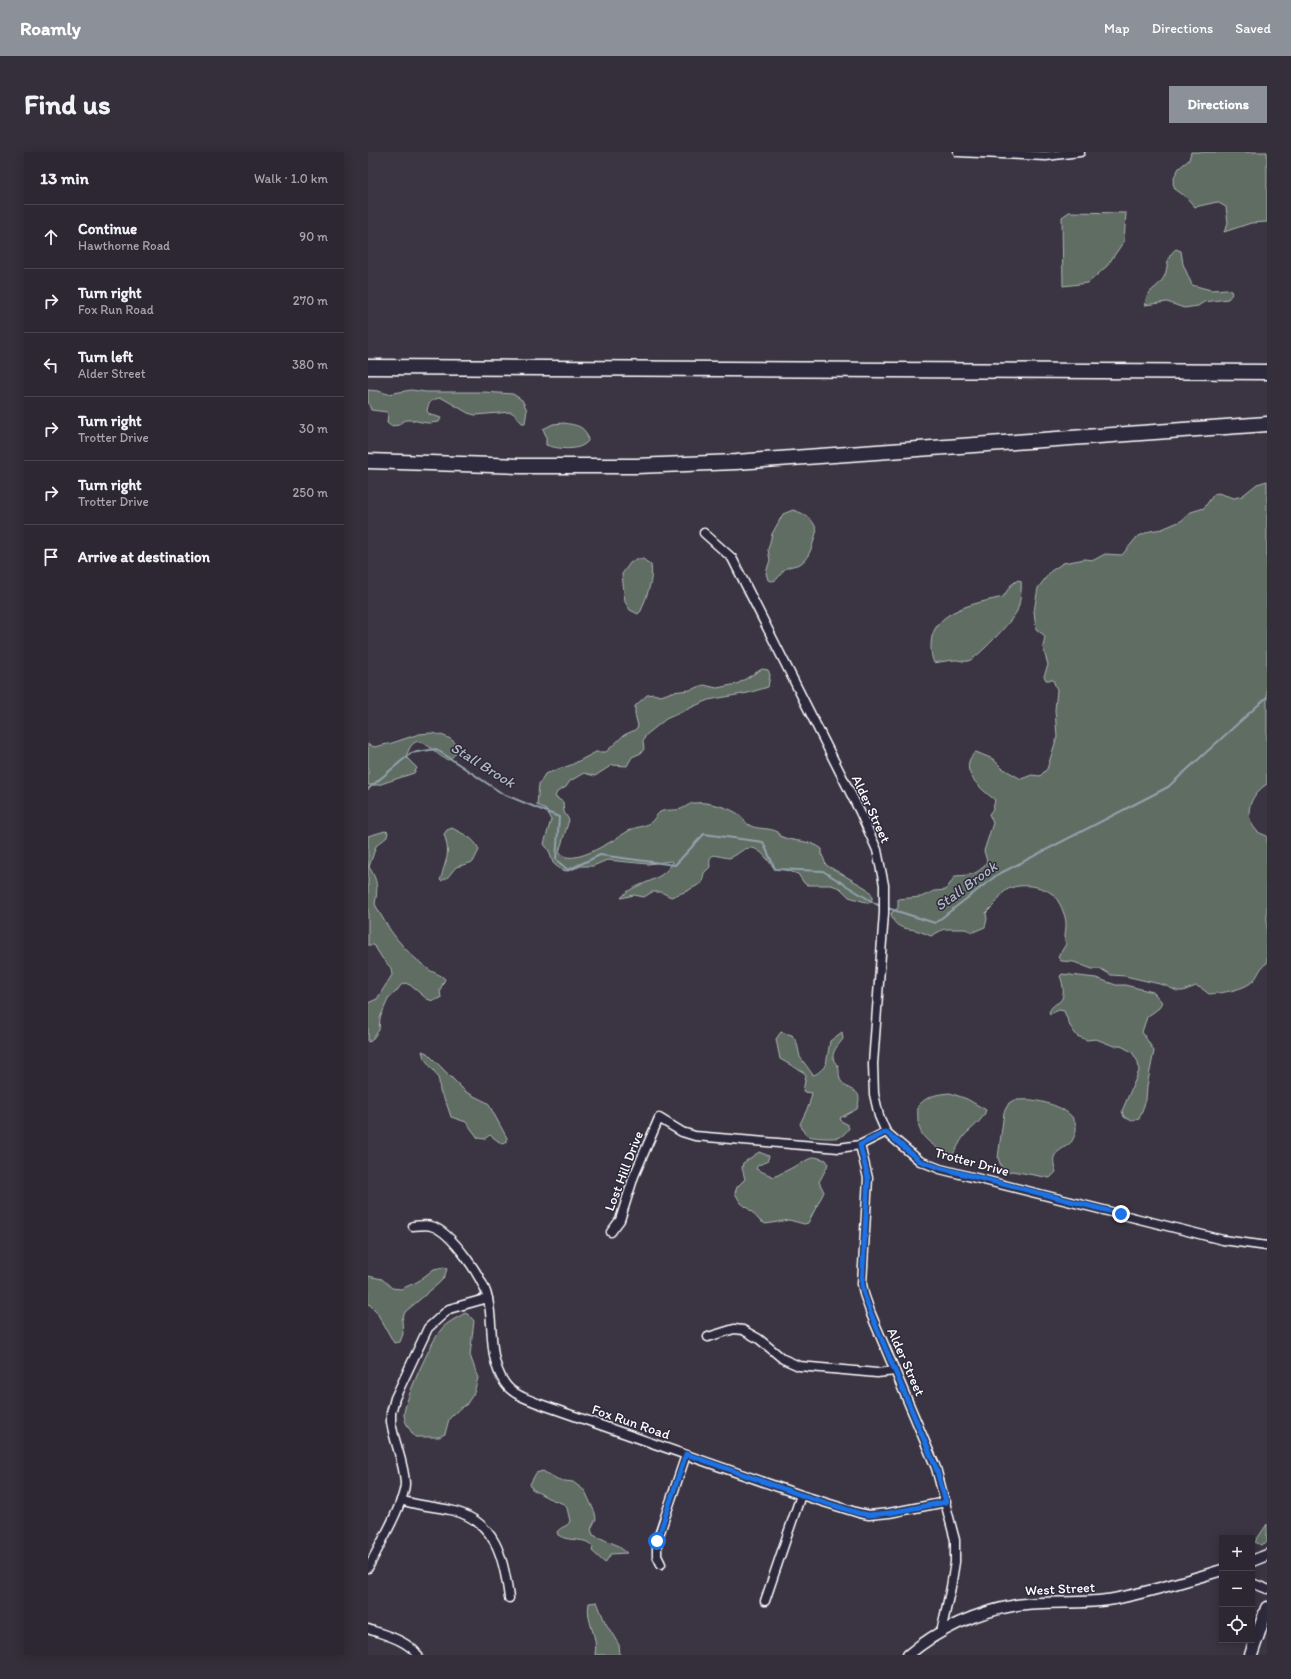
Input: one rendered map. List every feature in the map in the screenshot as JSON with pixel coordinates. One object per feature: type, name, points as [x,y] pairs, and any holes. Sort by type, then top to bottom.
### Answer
[{"type":"highway","points":[[368,367],[1267,372]]},
{"type":"highway","points":[[368,461],[520,466],[700,464],[1267,424]]},
{"type":"main road","points":[[1251,1655],[1267,1608]]},
{"type":"street","points":[[958,152],[1046,156],[1080,152]]},
{"type":"street","name":"Alder Street","points":[[704,533],[732,558],[860,812],[876,850],[884,885],[884,913],[873,1064],[874,1094],[879,1116],[886,1132]]},
{"type":"street","name":"Lost Hill Drive","points":[[611,1232],[620,1220],[634,1176],[658,1118],[682,1132],[695,1136],[839,1148],[860,1145]]},
{"type":"street","points":[[860,1145],[886,1132]]},
{"type":"street","name":"Trotter Drive","points":[[886,1132],[920,1161],[940,1168],[1223,1240],[1267,1246]]},
{"type":"street","name":"Alder Street","points":[[860,1145],[868,1178],[862,1284],[864,1294],[936,1468],[955,1540],[955,1562],[951,1587],[940,1632]]},
{"type":"street","name":"Fox Run Road","points":[[413,1226],[432,1226],[449,1238],[462,1251],[475,1271],[488,1298],[496,1365],[504,1383],[520,1396],[850,1511],[869,1515],[889,1513],[946,1502]]},
{"type":"street","points":[[368,1568],[402,1500],[404,1491],[404,1475],[391,1422],[391,1413],[395,1398],[428,1328],[449,1309],[488,1298]]},
{"type":"street","points":[[708,1337],[734,1329],[742,1330],[759,1339],[783,1359],[806,1368],[877,1373],[895,1371]]},
{"type":"street","points":[[661,1564],[657,1556],[657,1541],[686,1454]]},
{"type":"street","points":[[765,1601],[801,1495]]},
{"type":"street","points":[[402,1500],[456,1512],[479,1523],[492,1538],[501,1554],[506,1571],[509,1598]]},
{"type":"street","points":[[1255,1560],[1267,1555]]},
{"type":"street","name":"West Street","points":[[908,1655],[940,1632],[975,1616],[1017,1605],[1112,1600],[1158,1589],[1219,1571]]},
{"type":"street","points":[[1255,1584],[1267,1590]]},
{"type":"street","points":[[368,1629],[397,1639],[411,1647],[418,1655]]},
{"type":"green space","points":[[1191,152],[1267,152],[1267,222],[1251,223],[1224,232],[1228,223],[1226,207],[1217,202],[1195,207],[1186,197],[1175,189],[1173,183],[1175,175],[1179,168],[1189,160]]},
{"type":"green space","points":[[1069,212],[1126,213],[1124,241],[1107,266],[1088,283],[1063,286],[1062,217]]},
{"type":"green space","points":[[1176,249],[1181,251],[1183,264],[1192,285],[1211,290],[1227,289],[1231,291],[1232,294],[1228,299],[1204,302],[1198,306],[1184,308],[1167,302],[1145,305],[1150,292],[1162,281],[1166,273],[1170,255]]},
{"type":"green space","points":[[368,390],[388,394],[411,390],[426,392],[484,392],[513,394],[522,400],[527,410],[525,423],[522,423],[511,412],[475,415],[468,413],[442,398],[432,401],[428,405],[427,411],[429,414],[441,418],[439,422],[425,423],[405,420],[399,425],[391,426],[387,423],[387,412],[371,410],[368,401]]},
{"type":"green space","points":[[564,423],[583,429],[586,432],[588,441],[579,447],[568,449],[546,445],[546,436],[543,429],[553,424]]},
{"type":"green space","points":[[1267,481],[1267,784],[1261,788],[1253,799],[1249,811],[1252,824],[1256,830],[1267,836],[1267,963],[1254,980],[1239,989],[1220,993],[1209,994],[1196,986],[1183,991],[1177,991],[1164,985],[1125,976],[1111,975],[1101,969],[1092,969],[1074,962],[1061,961],[1058,957],[1066,944],[1066,921],[1060,904],[1054,895],[1041,888],[1021,886],[1014,887],[1004,892],[986,913],[987,919],[985,927],[973,932],[965,929],[944,929],[931,936],[917,930],[903,928],[894,922],[891,913],[898,908],[898,899],[921,897],[934,891],[946,890],[955,876],[977,872],[987,861],[984,851],[993,823],[989,814],[993,809],[995,800],[981,788],[969,771],[968,765],[973,754],[976,752],[993,759],[1002,768],[1021,779],[1032,775],[1040,776],[1047,769],[1057,737],[1055,710],[1057,690],[1053,680],[1046,680],[1044,676],[1048,665],[1043,647],[1045,636],[1036,629],[1034,611],[1038,588],[1051,571],[1063,563],[1085,559],[1094,560],[1105,554],[1122,555],[1137,537],[1181,521],[1191,512],[1204,508],[1214,494],[1218,493],[1234,498],[1242,496],[1257,484]]},
{"type":"green space","points":[[793,510],[808,517],[813,522],[817,530],[811,549],[807,557],[800,564],[788,567],[774,581],[768,580],[766,573],[770,560],[768,550],[772,534],[783,514]]},
{"type":"green space","points":[[636,559],[643,559],[651,565],[652,571],[647,594],[641,611],[638,614],[630,610],[625,602],[622,574],[630,563]]},
{"type":"green space","points":[[1018,580],[1021,581],[1021,588],[1017,611],[994,639],[979,654],[968,661],[953,660],[934,663],[931,654],[931,644],[933,632],[939,623],[947,616],[958,610],[981,602],[1003,597],[1011,585]]},
{"type":"green space","points":[[762,669],[768,670],[770,675],[768,687],[748,693],[708,700],[666,719],[646,735],[643,741],[644,749],[641,753],[632,757],[627,766],[612,765],[595,776],[584,773],[570,781],[566,787],[557,792],[555,797],[563,802],[564,812],[569,820],[559,852],[565,857],[583,855],[594,851],[632,829],[650,823],[660,812],[681,809],[693,803],[706,803],[732,810],[741,816],[746,823],[752,827],[774,830],[778,832],[780,836],[785,838],[807,842],[822,849],[822,854],[826,865],[866,888],[872,894],[871,902],[869,903],[849,897],[840,888],[831,885],[807,885],[798,874],[786,870],[775,869],[762,853],[753,848],[743,850],[729,858],[714,855],[712,856],[710,858],[710,867],[704,873],[702,883],[671,897],[661,892],[652,892],[644,897],[634,895],[621,898],[633,888],[661,875],[673,862],[671,861],[648,864],[607,860],[593,866],[581,866],[568,871],[561,870],[553,863],[549,851],[544,844],[551,820],[545,809],[537,805],[539,784],[545,774],[571,765],[596,752],[606,752],[624,735],[635,730],[638,726],[635,706],[647,695],[653,694],[661,696],[672,692],[690,690],[704,685],[717,688],[737,684]]},
{"type":"green space","points":[[431,733],[454,741],[457,749],[455,754],[449,760],[443,758],[426,744],[415,742],[410,747],[406,757],[417,768],[414,773],[378,785],[368,785],[368,744],[374,747],[419,734]]},
{"type":"green space","points":[[452,828],[472,839],[479,850],[473,862],[456,867],[447,878],[441,881],[447,852],[444,834],[447,830]]},
{"type":"green space","points":[[385,831],[388,832],[387,837],[376,846],[369,867],[376,880],[377,894],[375,904],[385,923],[404,947],[429,970],[445,979],[440,990],[441,998],[433,1001],[427,999],[410,985],[405,983],[401,985],[396,992],[389,997],[380,1018],[379,1030],[371,1041],[368,1042],[368,1003],[377,999],[392,975],[391,968],[382,958],[374,945],[368,945],[368,836]]},
{"type":"green space","points":[[1062,974],[1096,978],[1116,985],[1125,985],[1153,992],[1162,1002],[1159,1008],[1147,1017],[1142,1032],[1154,1051],[1147,1086],[1146,1100],[1139,1119],[1132,1121],[1124,1117],[1122,1111],[1139,1071],[1138,1062],[1132,1052],[1121,1046],[1114,1046],[1096,1039],[1087,1040],[1077,1036],[1070,1026],[1064,1011],[1059,1010],[1050,1014],[1049,1012],[1051,1008],[1063,997],[1063,986],[1060,976]]},
{"type":"green space","points":[[781,1032],[792,1035],[797,1043],[800,1057],[813,1075],[826,1065],[830,1041],[842,1032],[843,1039],[834,1052],[833,1058],[834,1062],[838,1066],[841,1081],[858,1094],[859,1102],[857,1109],[840,1118],[841,1121],[847,1124],[849,1128],[840,1137],[812,1137],[806,1135],[804,1132],[800,1124],[809,1105],[812,1093],[803,1091],[806,1076],[803,1072],[780,1059],[776,1039]]},
{"type":"green space","points":[[422,1051],[427,1053],[466,1092],[488,1103],[507,1138],[506,1143],[502,1144],[490,1135],[484,1139],[478,1138],[466,1122],[451,1117],[440,1091],[437,1075],[424,1058]]},
{"type":"green space","points":[[950,1093],[967,1099],[986,1110],[980,1121],[964,1136],[954,1153],[948,1156],[928,1141],[921,1131],[918,1117],[918,1106],[932,1096]]},
{"type":"green space","points":[[1014,1100],[1032,1100],[1054,1105],[1068,1113],[1073,1118],[1076,1125],[1076,1132],[1071,1142],[1055,1155],[1054,1163],[1056,1172],[1050,1178],[1012,1171],[1009,1172],[1002,1169],[998,1158],[1004,1112],[1009,1103]]},
{"type":"green space","points":[[759,1152],[769,1156],[767,1162],[758,1165],[756,1169],[774,1177],[815,1157],[826,1160],[828,1163],[827,1167],[819,1182],[824,1192],[808,1223],[804,1224],[789,1220],[766,1224],[760,1221],[740,1202],[735,1193],[737,1187],[745,1179],[742,1168],[743,1163]]},
{"type":"green space","points":[[444,1267],[447,1269],[444,1278],[405,1312],[402,1320],[403,1334],[400,1342],[394,1343],[376,1311],[368,1303],[368,1276],[382,1279],[392,1288],[401,1289],[417,1282],[434,1269]]},
{"type":"green space","points":[[465,1313],[474,1321],[470,1355],[478,1378],[474,1393],[466,1405],[459,1409],[449,1419],[445,1434],[439,1437],[415,1437],[407,1424],[404,1415],[408,1398],[418,1373],[430,1347],[442,1328]]},
{"type":"green space","points":[[543,1471],[557,1480],[573,1482],[585,1491],[595,1513],[596,1519],[591,1529],[593,1535],[617,1545],[627,1553],[611,1554],[605,1563],[592,1551],[593,1547],[590,1544],[582,1540],[567,1539],[558,1535],[557,1532],[570,1521],[567,1508],[564,1504],[548,1498],[532,1489],[530,1484],[536,1473]]},
{"type":"green space","points":[[1267,1524],[1267,1542],[1261,1545],[1255,1542]]},
{"type":"green space","points":[[597,1602],[605,1622],[619,1645],[620,1655],[595,1655],[596,1648],[588,1610],[589,1603]]},
{"type":"waterway","name":"Stall Brook","points":[[887,908],[935,923],[997,875],[1168,787],[1267,697]]},
{"type":"waterway","name":"Stall Brook","points":[[368,789],[411,753],[436,749],[503,794],[559,817],[556,860],[568,870],[600,855],[675,865],[704,834],[763,842],[775,869],[823,871],[883,907]]},
{"type":"route","points":[[657,1541],[686,1454],[801,1495],[858,1513],[869,1515],[889,1513],[946,1502],[936,1468],[864,1294],[862,1284],[868,1178],[860,1145],[869,1142],[886,1132],[920,1161],[940,1168],[1121,1214]]}]
